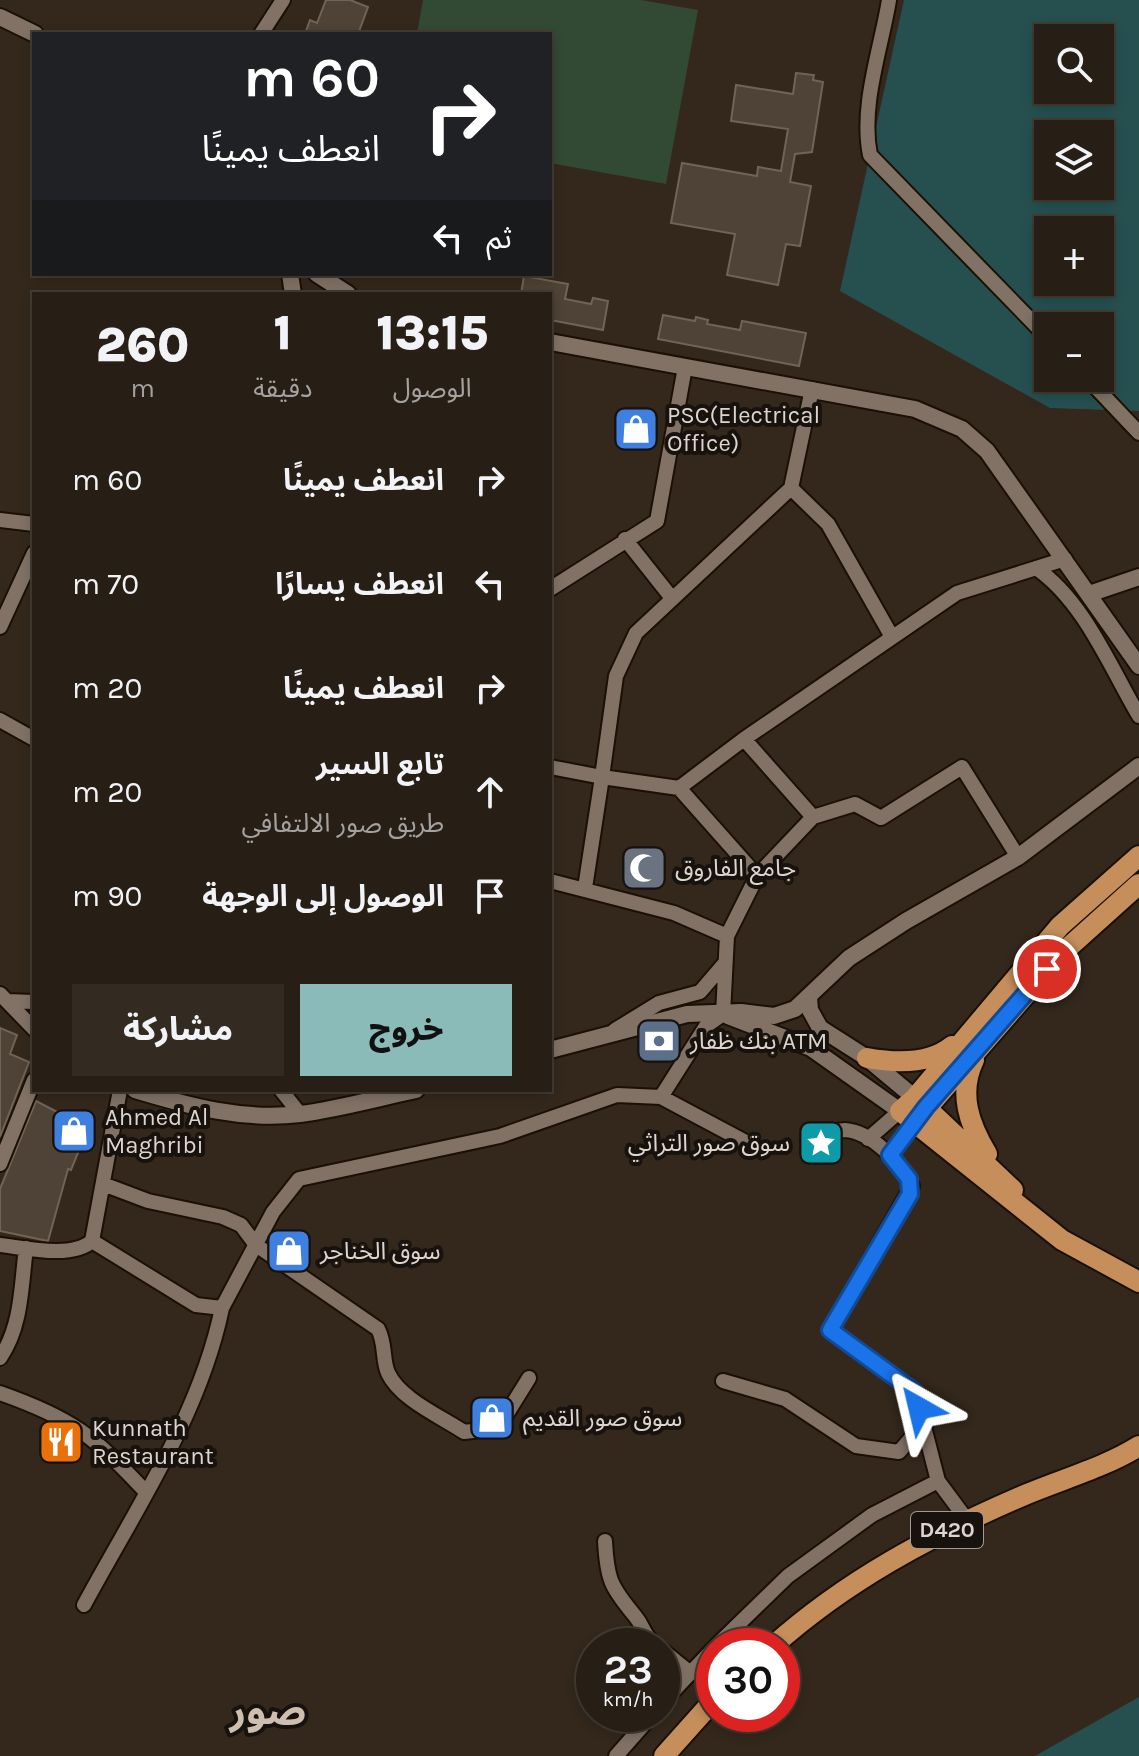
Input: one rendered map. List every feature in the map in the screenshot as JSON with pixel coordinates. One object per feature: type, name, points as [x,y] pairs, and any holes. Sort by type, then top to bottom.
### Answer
[{"type":"main road","points":[[914,1110],[975,1039],[1060,926],[1139,856]]},
{"type":"main road","points":[[867,1058],[893,1062],[929,1058],[975,1039],[1060,955],[1139,884]]},
{"type":"main road","points":[[975,1039],[966,1081],[967,1106],[973,1130],[999,1174]]},
{"type":"main road","points":[[914,1110],[999,1174],[1048,1228]]},
{"type":"main road","points":[[914,1110],[1062,1240],[1139,1282]]},
{"type":"main road","name":"D420","points":[[793,1628],[811,1612],[894,1556],[967,1520],[1125,1455],[1139,1446]]},
{"type":"main road","points":[[664,1756],[696,1720]]},
{"type":"street","points":[[262,32],[283,0]]},
{"type":"street","points":[[889,0],[871,97],[867,142],[870,155],[1034,324]]},
{"type":"street","points":[[0,17],[32,33]]},
{"type":"street","points":[[320,276],[345,292]]},
{"type":"street","points":[[552,342],[915,409],[962,429],[987,451],[1139,666]]},
{"type":"street","points":[[552,588],[657,521],[685,367]]},
{"type":"street","points":[[585,888],[616,676],[636,633],[791,488],[812,389]]},
{"type":"street","points":[[1100,392],[1139,433]]},
{"type":"street","points":[[791,488],[828,524],[892,637]]},
{"type":"street","points":[[0,520],[32,524]]},
{"type":"street","points":[[625,539],[671,597]]},
{"type":"street","points":[[0,627],[32,557]]},
{"type":"street","points":[[679,788],[744,739],[957,593],[1065,559]]},
{"type":"street","points":[[1036,568],[1055,581],[1071,602],[1139,716]]},
{"type":"street","points":[[1089,594],[1139,577]]},
{"type":"street","points":[[0,720],[32,738]]},
{"type":"street","points":[[744,739],[813,817]]},
{"type":"street","points":[[552,1049],[687,1014],[780,1015],[809,997],[849,958],[906,921],[1018,857],[1139,766]]},
{"type":"street","points":[[552,767],[679,788],[757,876]]},
{"type":"street","points":[[723,1014],[727,936],[757,876],[813,817],[855,804],[881,818],[962,767],[1018,857]]},
{"type":"street","points":[[552,881],[674,913],[727,936]]},
{"type":"street","points":[[608,1034],[659,1003],[700,992],[724,964]]},
{"type":"street","points":[[809,997],[810,1010],[820,1028],[867,1058],[914,1110]]},
{"type":"street","points":[[3,998],[32,1002]]},
{"type":"street","points":[[3,998],[32,1027]]},
{"type":"street","points":[[661,1097],[706,1026],[723,1014]]},
{"type":"street","points":[[723,1014],[811,1048],[914,1110]]},
{"type":"street","points":[[1,1156],[32,1085]]},
{"type":"street","points":[[0,1245],[70,1250],[85,1247],[92,1241],[120,1092]]},
{"type":"street","points":[[142,1092],[200,1108],[255,1115],[300,1114],[406,1092]]},
{"type":"street","points":[[283,1092],[300,1114]]},
{"type":"street","points":[[84,1605],[211,1360],[222,1308],[273,1212],[299,1179],[500,1136],[617,1095],[661,1097],[755,1147]]},
{"type":"street","points":[[868,1139],[914,1110]]},
{"type":"street","points":[[890,1155],[914,1110]]},
{"type":"street","points":[[820,1135],[846,1130],[868,1139],[890,1155],[909,1179],[910,1194],[830,1330],[915,1392],[938,1481],[967,1520]]},
{"type":"street","points":[[103,1184],[148,1201],[223,1217],[241,1225],[256,1245],[378,1329],[385,1341],[387,1371],[398,1388],[464,1432],[498,1428],[529,1378]]},
{"type":"street","points":[[92,1241],[196,1305],[222,1308]]},
{"type":"street","points":[[0,1358],[10,1343],[17,1322],[26,1248]]},
{"type":"street","points":[[723,1381],[785,1399],[856,1446],[899,1452],[923,1424]]},
{"type":"street","points":[[0,1393],[74,1423],[101,1444],[145,1491]]},
{"type":"street","points":[[735,1628],[788,1576],[872,1515],[938,1481]]},
{"type":"street","points":[[605,1541],[608,1582],[641,1628]]},
{"type":"street","points":[[680,1665],[689,1672]]},
{"type":"street","points":[[680,1682],[696,1665]]},
{"type":"street","points":[[616,1756],[637,1732]]},
{"type":"green space","points":[[423,0],[641,0],[698,10],[666,184],[552,163],[552,32],[417,32]]},
{"type":"water","points":[[904,0],[1139,0],[1139,411],[1050,408],[840,291]]},
{"type":"water","points":[[1139,1697],[1139,1756],[1035,1756]]},
{"type":"building","points":[[326,0],[350,0],[368,7],[359,32],[306,32],[310,20],[317,23]]},
{"type":"building","points":[[796,73],[814,75],[813,80],[823,82],[812,152],[795,154],[790,182],[811,186],[800,246],[786,244],[778,285],[727,275],[735,234],[671,223],[682,163],[757,176],[758,167],[781,171],[788,129],[731,121],[736,85],[793,94]]},
{"type":"building","points":[[524,276],[568,284],[565,299],[591,304],[593,298],[608,301],[603,330],[552,320],[552,292],[521,292]]},
{"type":"building","points":[[663,315],[695,321],[696,317],[708,320],[707,324],[740,330],[742,321],[806,333],[799,366],[658,339]]},
{"type":"building","points":[[0,1028],[17,1035],[10,1054],[29,1062],[0,1137]]},
{"type":"building","points":[[36,1101],[88,1128],[71,1170],[68,1169],[48,1241],[0,1231],[0,1189]]},
{"type":"place","name":"PSC(Electrical Office)","points":[[636,429]]},
{"type":"place","name":"جامع الفاروق","points":[[644,868]]},
{"type":"place","name":"بنك ظفار ATM","points":[[659,1041]]},
{"type":"place","name":"Ahmed Al Maghribi","points":[[74,1131]]},
{"type":"place","name":"سوق صور التراثي","points":[[821,1143]]},
{"type":"place","name":"سوق الخناجر","points":[[289,1251]]},
{"type":"place","name":"سوق صور القديم","points":[[492,1418]]},
{"type":"place","name":"Kunnath Restaurant","points":[[61,1442]]},
{"type":"district","name":"صور","points":[[268,1710]]},
{"type":"route","points":[[919,1408],[915,1392],[830,1330],[910,1194],[912,1186],[909,1179],[890,1155],[926,1107],[1047,969]]}]
